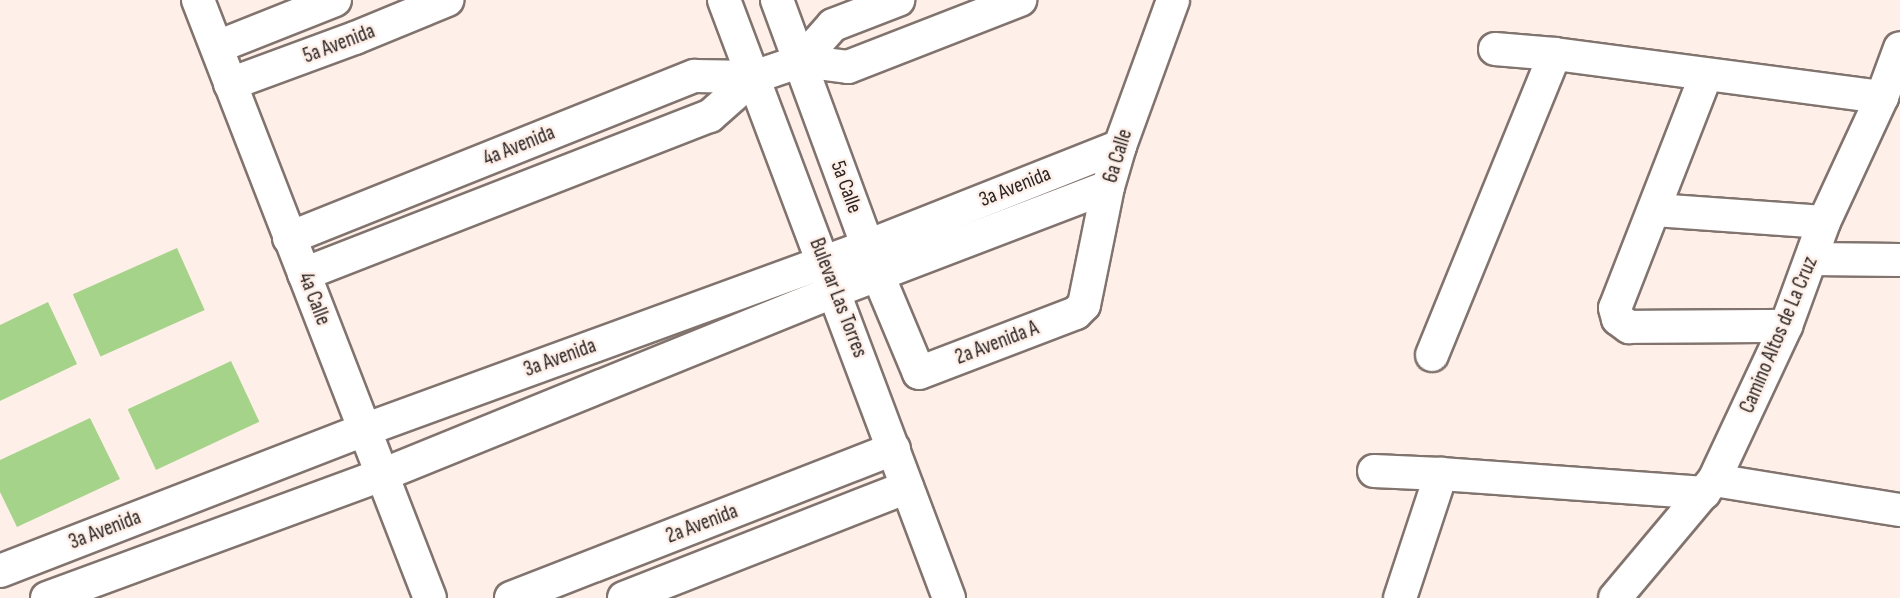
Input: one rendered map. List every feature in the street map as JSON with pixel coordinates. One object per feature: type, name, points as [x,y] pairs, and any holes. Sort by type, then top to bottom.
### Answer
[{"type":"street","name":"4a Calle","points":[[198,0],[430,598]]},
{"type":"street","name":"5a Avenida","points":[[217,47],[335,0]]},
{"type":"street","name":"5a Avenida","points":[[230,84],[355,38],[447,0]]},
{"type":"street","name":"Bulevar Las Torres","points":[[724,0],[836,291],[949,598]]},
{"type":"street","name":"5a Calle","points":[[777,0],[878,275],[919,373]]},
{"type":"street","name":"4a Avenida","points":[[801,61],[833,25],[898,0]]},
{"type":"street","name":"4a Avenida","points":[[289,238],[695,76],[754,77],[801,61],[848,67],[1020,0]]},
{"type":"street","name":"6a Calle","points":[[1076,313],[1084,305],[1108,187],[1120,146],[1173,0]]},
{"type":"street","name":"Camino Altos de La Cruz","points":[[1615,598],[1709,487],[1786,326],[1824,222],[1882,97],[1900,48]]},
{"type":"street","points":[[1495,49],[1555,54],[1882,97]]},
{"type":"street","points":[[1432,355],[1555,54]]},
{"type":"street","points":[[1707,75],[1615,308],[1618,319],[1629,327],[1786,326]]},
{"type":"street","name":"4a Avenida","points":[[304,274],[710,116],[754,77]]},
{"type":"street","name":"3a Avenida","points":[[0,571],[364,430],[824,260],[868,246],[1120,146]]},
{"type":"street","name":"3a Avenida","points":[[47,598],[382,475],[836,291],[1108,187]]},
{"type":"street","points":[[1655,210],[1824,222]]},
{"type":"street","points":[[1812,259],[1900,260]]},
{"type":"street","name":"2a Avenida A","points":[[919,373],[1076,313]]},
{"type":"street","name":"2a Avenida","points":[[511,598],[894,449]]},
{"type":"street","points":[[1374,471],[1709,487],[1900,510]]},
{"type":"street","points":[[1400,598],[1442,474]]},
{"type":"street","name":"2a Avenida","points":[[624,598],[907,487]]},
{"type":"green space","points":[[177,248],[205,310],[101,356],[73,294]]},
{"type":"green space","points":[[48,302],[77,364],[0,401],[0,325]]},
{"type":"green space","points":[[231,361],[259,422],[156,470],[128,409]]},
{"type":"green space","points":[[90,418],[120,479],[17,527],[0,492],[0,460]]}]
